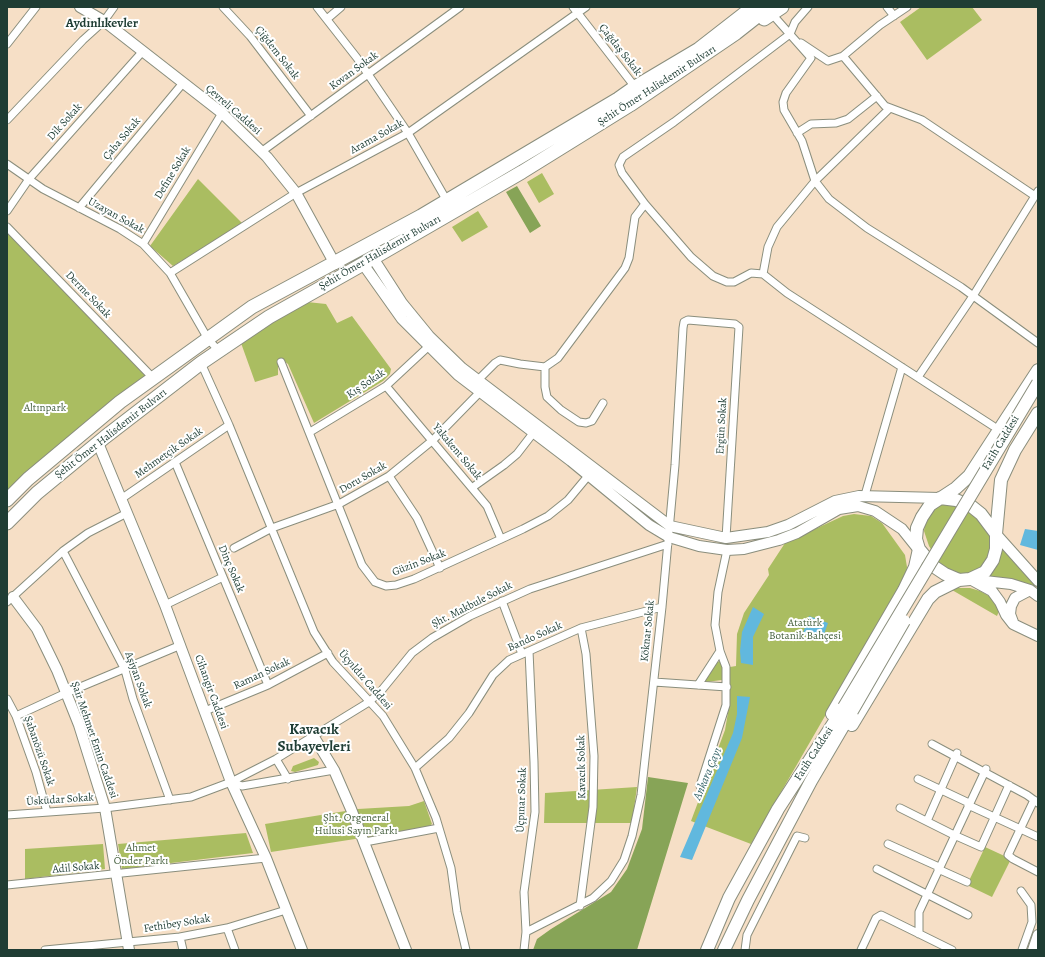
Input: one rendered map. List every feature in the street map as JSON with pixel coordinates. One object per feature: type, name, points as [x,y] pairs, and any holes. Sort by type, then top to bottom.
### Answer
[{"type":"highway","name":"Şehit Ömer Halisdemir Bulvarı","points":[[7,500],[28,480],[120,402],[252,308],[335,264],[447,201],[618,99],[634,87],[699,49],[752,7]]},
{"type":"highway","name":"Şehit Ömer Halisdemir Bulvarı","points":[[7,523],[37,493],[98,443],[201,363],[269,317],[522,172],[630,105],[645,98],[774,9]]},
{"type":"main road","name":"Çevreli Caddesi","points":[[80,7],[104,21],[222,113],[261,152],[296,193],[335,264]]},
{"type":"main road","points":[[368,261],[402,319],[458,375],[534,432],[669,541],[727,550],[744,549],[779,540],[797,533],[839,509],[858,506],[875,511],[902,529],[933,566],[992,591],[1013,624],[1038,636]]},
{"type":"main road","points":[[368,261],[429,336],[462,368],[670,526],[726,538],[768,532],[788,525],[835,501],[865,496],[940,498],[956,500],[971,506],[981,514],[996,534],[1037,580]]},
{"type":"main road","points":[[806,766],[838,701],[904,590],[915,567],[919,549],[916,539],[917,528],[925,509],[956,488],[969,476],[1038,370]]},
{"type":"main road","name":"Fatih Caddesi","points":[[724,950],[748,900],[848,709],[1038,383]]},
{"type":"main road","name":"Fatih Caddesi","points":[[707,950],[729,898],[778,809],[806,766],[848,709],[998,460],[1038,398]]},
{"type":"main road","points":[[811,781],[842,741],[928,599],[935,592],[985,572],[993,560],[996,549],[1001,480],[1015,450],[1035,417]]},
{"type":"main road","name":"Cihangir Caddesi","points":[[98,443],[165,605],[231,782],[266,858],[302,950]]},
{"type":"main road","points":[[965,580],[1011,584],[1034,593]]},
{"type":"main road","points":[[1013,624],[1010,614],[1010,606],[1015,598],[1034,593]]},
{"type":"main road","name":"Şair Mehmet Emin Caddesi","points":[[10,599],[37,629],[79,725],[105,808],[115,875],[129,946]]},
{"type":"main road","points":[[314,737],[334,770],[365,842],[406,950]]},
{"type":"main road","points":[[1033,950],[1038,935]]},
{"type":"street","points":[[7,44],[36,7]]},
{"type":"street","points":[[7,120],[83,40],[104,21],[114,7]]},
{"type":"street","name":"Çiğdem Sokak","points":[[223,7],[250,36],[311,116]]},
{"type":"street","points":[[318,7],[368,74],[408,133],[447,201]]},
{"type":"street","points":[[327,19],[341,7]]},
{"type":"street","name":"Kovan Sokak","points":[[261,152],[460,7]]},
{"type":"street","name":"Arama Sokak","points":[[170,273],[296,193],[408,133],[575,10],[586,7]]},
{"type":"street","points":[[808,7],[795,22],[791,36],[621,160],[619,165],[622,173],[645,204],[691,257],[712,276],[727,282],[734,282],[751,273],[763,274],[787,293],[993,426]]},
{"type":"street","points":[[887,7],[894,16]]},
{"type":"street","points":[[791,36],[828,61],[843,56],[907,7]]},
{"type":"street","points":[[774,9],[791,36],[811,58],[786,93],[783,102],[784,110],[802,141],[815,181],[829,200],[867,228],[973,296],[1038,343]]},
{"type":"street","name":"Çağdaş Sokak","points":[[575,10],[634,87]]},
{"type":"street","name":"Dik Sokak","points":[[7,211],[29,179],[143,51]]},
{"type":"street","points":[[843,56],[885,106],[922,120],[1037,193],[973,296],[918,377]]},
{"type":"street","name":"Çaba Sokak","points":[[79,208],[183,84]]},
{"type":"street","points":[[797,133],[811,124],[836,123],[848,119],[877,96]]},
{"type":"street","points":[[763,274],[768,247],[777,227],[815,181],[890,108]]},
{"type":"street","name":"Define Sokak","points":[[143,244],[222,113]]},
{"type":"street","name":"Uzayan Sokak","points":[[7,164],[29,179],[79,208],[120,229],[143,244],[170,273],[208,339],[219,351]]},
{"type":"street","points":[[478,380],[500,360],[545,367],[558,358],[625,268],[629,258],[634,217],[645,204]]},
{"type":"street","name":"Derme Sokak","points":[[7,226],[154,378]]},
{"type":"street","name":"Köknar Sokak","points":[[526,932],[580,906],[593,898],[611,881],[624,860],[632,836],[641,795],[669,541],[676,465],[684,322],[688,320],[727,323]]},
{"type":"street","name":"Ergün Sokak","points":[[726,538],[739,327],[736,324],[727,323]]},
{"type":"street","name":"Kış Sokak","points":[[310,432],[386,386],[429,346]]},
{"type":"street","name":"Güzin Sokak","points":[[281,362],[339,504],[362,565],[375,582],[386,586],[396,585],[440,568],[548,516],[568,500],[588,476]]},
{"type":"street","name":"Üçyıldız Caddesi","points":[[201,363],[229,425],[314,632],[333,662],[383,716],[415,768],[439,828],[451,868],[457,912],[466,950]]},
{"type":"street","points":[[545,367],[545,387],[547,397],[561,410],[579,422],[586,423],[592,420],[603,403]]},
{"type":"street","points":[[865,496],[902,367]]},
{"type":"street","name":"Yakakent Sokak","points":[[386,386],[473,487],[487,506],[501,539]]},
{"type":"street","name":"Doru Sokak","points":[[234,548],[272,528],[339,504],[389,476],[433,440],[480,392]]},
{"type":"street","name":"Mehmetçik Sokak","points":[[121,499],[229,425]]},
{"type":"street","points":[[473,487],[504,465],[516,454],[534,432]]},
{"type":"street","name":"Dinç Sokak","points":[[175,462],[268,685]]},
{"type":"street","points":[[389,476],[417,518],[440,568]]},
{"type":"street","points":[[10,599],[63,551],[88,533],[127,513]]},
{"type":"street","name":"Şht. Makbule Sokak","points":[[231,782],[276,759],[314,737],[369,702],[381,691],[412,653],[432,638],[502,601],[530,589],[669,541]]},
{"type":"street","points":[[700,786],[726,705],[726,667],[720,651],[715,625],[718,592],[727,550]]},
{"type":"street","name":"Aşiyan Sokak","points":[[63,551],[125,670],[133,699],[170,800]]},
{"type":"street","points":[[165,605],[223,577]]},
{"type":"street","name":"Üçpınar Sokak","points":[[502,601],[525,652],[534,762],[535,812],[524,892],[526,932],[524,950]]},
{"type":"street","name":"Bando Sokak","points":[[415,768],[449,738],[469,713],[493,675],[509,660],[581,628],[662,608]]},
{"type":"street","name":"Kavacık Sokak","points":[[580,906],[593,806],[594,756],[586,654],[581,628]]},
{"type":"street","points":[[16,716],[66,693],[181,646]]},
{"type":"street","points":[[698,685],[720,651]]},
{"type":"street","name":"Raman Sokak","points":[[205,711],[268,685],[328,653]]},
{"type":"street","points":[[654,682],[727,688]]},
{"type":"street","name":"Şabanözü Sokak","points":[[7,699],[16,716],[36,772],[46,812]]},
{"type":"street","points":[[932,744],[956,754],[985,770],[1036,802],[1020,829],[1008,854],[1012,859],[1038,872]]},
{"type":"street","points":[[927,821],[956,754]]},
{"type":"street","points":[[276,759],[288,779]]},
{"type":"street","points":[[231,782],[242,786],[334,770]]},
{"type":"street","points":[[920,934],[919,912],[985,770]]},
{"type":"street","points":[[918,779],[1038,837]]},
{"type":"street","name":"Üsküdar Sokak","points":[[7,815],[105,808],[191,797],[231,782]]},
{"type":"street","points":[[900,808],[954,836],[981,847],[1009,785]]},
{"type":"street","points":[[365,842],[439,828]]},
{"type":"street","points":[[745,950],[747,935],[797,836],[805,838]]},
{"type":"street","points":[[888,844],[967,882]]},
{"type":"street","name":"Adil Sokak","points":[[7,885],[115,875],[266,858]]},
{"type":"street","points":[[877,869],[968,915]]},
{"type":"street","points":[[1022,891],[1031,905],[1032,922],[1022,950]]},
{"type":"street","name":"Fethibey Sokak","points":[[45,950],[129,946],[227,928],[286,910]]},
{"type":"street","points":[[861,950],[876,918],[881,915],[952,950]]},
{"type":"street","points":[[227,928],[236,950]]},
{"type":"street","points":[[180,937],[182,950]]},
{"type":"green space","points":[[921,7],[972,7],[982,20],[927,60],[900,22]]},
{"type":"green space","points":[[542,173],[554,194],[539,203],[527,182]]},
{"type":"green space","points":[[198,179],[243,224],[173,266],[150,246]]},
{"type":"green space","points":[[517,186],[541,226],[530,233],[506,192]]},
{"type":"green space","points":[[478,211],[488,227],[462,242],[452,227]]},
{"type":"green space","name":"Altınpark","points":[[7,227],[154,379],[7,491]]},
{"type":"green space","points":[[307,302],[326,304],[337,323],[352,316],[391,369],[390,374],[383,381],[314,423],[288,364],[284,361],[278,363],[278,375],[255,382],[241,343],[284,313]]},
{"type":"green space","points":[[947,503],[968,510],[986,526],[991,536],[989,559],[980,570],[966,574],[953,573],[941,566],[929,546],[924,531],[925,522],[930,513],[940,505]]},
{"type":"green space","name":"Atatürk Botanik Bahçesi","points":[[854,514],[871,516],[882,523],[905,555],[907,567],[906,576],[751,844],[691,821],[725,730],[730,701],[730,667],[736,666],[737,634],[744,613],[769,575],[768,569],[785,543],[843,516]]},
{"type":"green space","points":[[1002,548],[1035,584],[1035,586],[1016,580],[987,577],[998,562]]},
{"type":"green space","points":[[957,588],[970,588],[989,596],[997,603],[999,611],[997,616],[952,590]]},
{"type":"green space","points":[[722,661],[722,680],[706,682],[706,676],[717,662]]},
{"type":"green space","points":[[314,758],[319,762],[318,765],[295,772],[291,771],[293,766]]},
{"type":"green space","points":[[648,777],[688,783],[637,950],[533,950],[537,939],[611,892],[627,869],[642,829]]},
{"type":"green space","points":[[637,787],[632,823],[544,823],[545,793]]},
{"type":"green space","name":"Şht. Orgeneral Hulusi Sayın Parkı","points":[[424,801],[432,824],[426,828],[271,852],[265,824],[358,809],[409,806]]},
{"type":"green space","name":"Ahmet Önder Parkı","points":[[246,833],[253,853],[122,869],[118,844]]},
{"type":"green space","points":[[103,844],[105,869],[25,879],[25,849]]},
{"type":"green space","points":[[985,847],[1011,859],[992,897],[967,885]]},
{"type":"water","points":[[1025,529],[1038,531],[1038,550],[1020,545]]},
{"type":"water","points":[[753,607],[764,614],[753,637],[753,665],[741,663],[740,651],[742,632]]},
{"type":"water","points":[[809,616],[828,623],[822,640],[815,638],[813,635],[811,636],[803,633]]},
{"type":"water","points":[[737,696],[750,697],[742,738],[692,860],[680,857],[733,733],[737,714]]},
{"type":"district","name":"Aydınlıkevler","points":[[102,24]]},
{"type":"district","name":"Kavacık Subayevleri","points":[[314,738]]},
{"type":"water label","name":"Ankara Çayı","points":[[708,774]]}]
